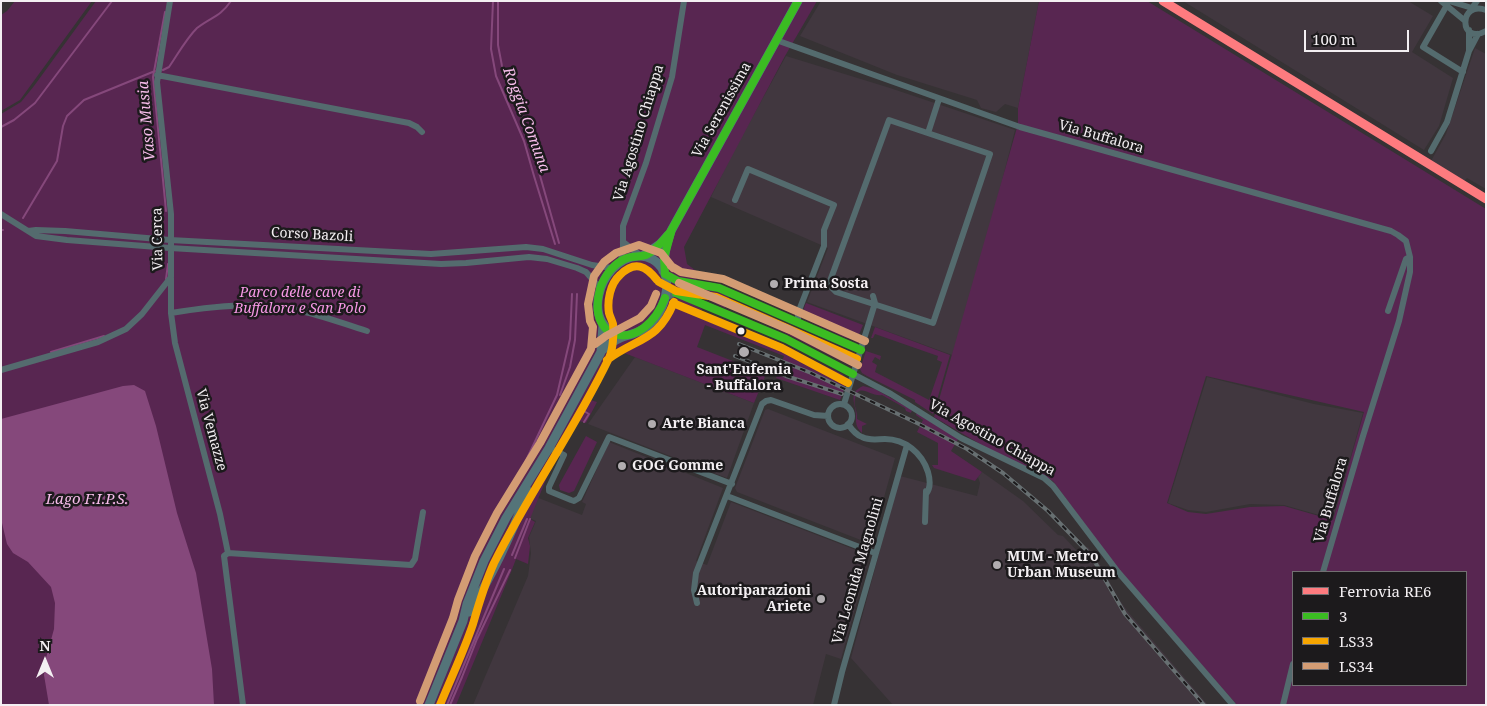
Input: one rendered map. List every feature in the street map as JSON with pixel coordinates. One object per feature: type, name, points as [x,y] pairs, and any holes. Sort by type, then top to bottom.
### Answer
[{"type":"main road","name":"Via Serenissima","points":[[430,705],[484,561],[506,518],[533,476],[601,352],[604,338],[598,304],[600,288],[612,268],[621,260],[642,255],[660,244],[671,231],[798,1]]},
{"type":"main road","name":"Via Serenissima","points":[[601,352],[612,342],[639,332],[651,323],[660,311],[665,298],[666,247],[671,231]]},
{"type":"main road","points":[[642,255],[655,261],[664,273]]},
{"type":"main road","points":[[603,325],[613,333],[625,336]]},
{"type":"main road","name":"Via Serenissima","points":[[463,621],[481,591],[519,514],[533,476]]},
{"type":"main road","points":[[497,559],[494,556],[495,551],[505,529],[506,518]]},
{"type":"street","name":"Via Cerca","points":[[1,370],[98,342],[126,329],[142,314],[171,277],[171,214],[157,75],[170,1]]},
{"type":"street","name":"Via Agostino Chiappa","points":[[621,260],[623,226],[646,163],[672,77],[684,1]]},
{"type":"street","points":[[1464,20],[1466,13],[1477,1]]},
{"type":"street","points":[[1446,3],[1472,8],[1480,7],[1486,10]]},
{"type":"street","points":[[1431,152],[1447,122],[1469,51],[1469,30],[1464,20],[1446,3]]},
{"type":"street","points":[[1446,3],[1423,47],[1463,72]]},
{"type":"street","points":[[1469,30],[1484,32]]},
{"type":"street","points":[[1469,51],[1484,32]]},
{"type":"street","name":"Via Buffalora","points":[[776,40],[1020,127],[1391,232],[1406,241],[1410,256],[1410,272],[1399,321],[1360,435],[1323,571]]},
{"type":"street","points":[[157,75],[410,123],[422,132]]},
{"type":"street","points":[[928,133],[939,99]]},
{"type":"street","points":[[889,120],[990,154],[933,323],[875,304],[836,292],[831,287],[830,281],[889,120]]},
{"type":"street","points":[[735,200],[748,169],[834,205],[824,230],[824,246],[798,313],[798,322]]},
{"type":"street","name":"Corso Bazoli","points":[[4,216],[36,236],[170,248],[441,264],[529,257],[546,259],[586,272],[600,288]]},
{"type":"street","name":"Corso Bazoli","points":[[25,230],[431,254],[452,254],[507,247],[526,247],[612,268]]},
{"type":"street","points":[[623,242],[642,255]]},
{"type":"street","points":[[1388,311],[1406,259],[1410,256]]},
{"type":"street","points":[[664,273],[684,284],[705,284],[719,288],[861,350]]},
{"type":"street","name":"Via Vemazze","points":[[171,277],[171,313],[175,343],[220,514],[228,552],[224,556],[243,705]]},
{"type":"street","name":"Via Agostino Chiappa","points":[[665,298],[676,293],[683,294],[786,339],[891,394],[961,438],[1044,478],[1053,486],[1118,572],[1233,705]]},
{"type":"street","points":[[844,404],[875,304],[873,296]]},
{"type":"street","points":[[171,313],[207,307],[269,306],[296,309],[367,331]]},
{"type":"street","points":[[697,603],[694,590],[696,573],[728,496],[762,404],[771,400],[814,415],[828,416]]},
{"type":"street","points":[[836,404],[844,404],[848,406],[852,417],[848,424],[841,428],[833,426],[830,423],[828,412],[836,404]]},
{"type":"street","points":[[848,424],[856,433],[864,438],[887,439],[907,445],[914,450],[928,471],[928,483],[925,490],[925,522]]},
{"type":"street","points":[[549,448],[564,455],[549,490],[574,501],[579,498],[609,437],[732,484]]},
{"type":"street","name":"Via Leonida Magnolini","points":[[834,705],[875,552],[907,445]]},
{"type":"street","points":[[728,496],[875,552]]},
{"type":"street","points":[[228,552],[411,565],[415,560],[423,512]]},
{"type":"street","points":[[1283,705],[1292,668]]},
{"type":"shaded area","points":[[821,1],[1039,1],[1018,108],[1005,104],[996,112],[981,108],[977,100],[897,75],[800,36]]},
{"type":"shaded area","points":[[1183,1],[1408,1],[1433,16],[1412,52],[1453,78],[1439,126],[1424,150]]},
{"type":"shaded area","points":[[1475,48],[1486,54],[1486,189],[1467,178],[1464,181],[1431,161],[1446,134]]},
{"type":"shaded area","points":[[786,56],[890,88],[1015,130],[972,298],[952,355],[807,302],[828,248],[711,197],[731,156]]},
{"type":"shaded area","points":[[635,357],[754,403],[727,478],[588,424]]},
{"type":"shaded area","points":[[1207,377],[1314,404],[1363,413],[1333,519],[1284,505],[1250,504],[1206,512],[1188,510],[1168,503]]},
{"type":"shaded area","points":[[768,409],[895,458],[871,544],[737,492],[735,488],[765,410]]},
{"type":"shaded area","points":[[609,442],[723,488],[696,561],[707,565],[731,502],[865,555],[867,565],[841,659],[826,654],[813,705],[473,705],[528,576],[531,553],[529,537],[536,521],[527,517],[536,497],[582,515],[586,504],[582,502]]},
{"type":"shaded area","points":[[982,472],[1023,501],[1058,535],[1063,536],[1078,552],[1088,547],[1129,613],[1208,705],[893,705],[851,658],[900,476],[977,496],[980,483],[978,477]]},
{"type":"green space","points":[[15,1],[92,1],[20,100],[1,111],[1,15]]},
{"type":"green space","name":"Parco delle cave di Buffalora e San Polo","points":[[96,1],[817,1],[785,56],[684,247],[687,264],[699,273],[687,301],[702,309],[699,318],[801,358],[802,355],[842,374],[846,378],[846,384],[840,400],[776,378],[784,356],[705,325],[697,347],[766,374],[754,403],[619,351],[587,399],[597,402],[586,423],[576,420],[581,409],[547,477],[530,519],[535,522],[528,538],[530,546],[528,564],[516,559],[456,705],[1,705],[1,114],[21,102]]},
{"type":"green space","points":[[1039,1],[1147,1],[1486,209],[1486,705],[1237,705],[1119,570],[1053,481],[987,448],[934,417],[1018,124],[1018,108]],"holes":[[[1206,376],[1364,412],[1333,520],[1284,506],[1250,507],[1206,514],[1188,512],[1167,503]]]},
{"type":"green space","points":[[702,289],[730,296],[725,308],[696,294],[697,291]]},
{"type":"green space","points":[[806,303],[863,325],[858,337],[846,338],[807,320],[804,315]]},
{"type":"green space","points":[[776,324],[844,354],[846,350],[850,357],[849,365],[775,328]]},
{"type":"green space","points":[[875,327],[950,355],[933,414],[915,402],[915,400],[867,376],[860,369],[866,351],[881,356],[880,360],[875,357],[872,362],[877,365],[875,372],[929,400],[942,362],[937,360],[938,356],[875,334],[871,338]]},
{"type":"green space","points":[[863,386],[875,389],[912,410],[911,413],[882,395],[862,391],[859,391],[857,394],[855,406],[854,395]]},
{"type":"green space","points":[[855,406],[857,419],[867,424],[862,426],[862,433],[856,424]]},
{"type":"green space","points":[[917,412],[958,439],[951,451],[982,472],[975,481],[934,468],[932,465],[938,465],[938,443],[917,432],[923,420],[916,415]]},
{"type":"green space","points":[[586,436],[597,442],[574,491],[569,493],[560,490],[559,485]]},
{"type":"water","name":"Lago F.I.P.S.","points":[[134,385],[145,391],[156,426],[177,513],[196,573],[212,669],[214,705],[49,705],[44,675],[46,658],[54,629],[55,603],[51,587],[28,562],[13,553],[7,544],[2,523],[1,419],[123,386]]},
{"type":"waterway","name":"Vaso Musia","points":[[1,127],[14,120],[35,103],[112,1]]},
{"type":"waterway","points":[[163,70],[169,67],[197,28],[219,14],[231,1]]},
{"type":"waterway","name":"Roggia Comuna","points":[[493,1],[491,49],[496,76],[524,141],[555,244]]},
{"type":"waterway","points":[[498,1],[498,45],[502,66],[528,133],[559,243]]},
{"type":"waterway","name":"Vaso Musia","points":[[165,12],[153,77],[166,211]]},
{"type":"waterway","points":[[23,218],[57,161],[63,126],[67,116],[84,100],[155,71]]},
{"type":"waterway","name":"Vaso Musia","points":[[166,279],[168,264]]},
{"type":"waterway","name":"Roggia Comuna","points":[[512,490],[557,395],[570,339],[572,294]]},
{"type":"waterway","points":[[560,395],[570,367],[575,340],[577,294]]},
{"type":"waterway","name":"Vaso Musia","points":[[51,352],[104,336]]},
{"type":"waterway","points":[[582,410],[589,414],[584,422]]},
{"type":"waterway","name":"Roggia Comuna","points":[[512,555],[527,519]]},
{"type":"waterway","name":"Roggia Comuna","points":[[515,558],[530,519]]},
{"type":"waterway","name":"Roggia Comuna","points":[[447,705],[504,569]]},
{"type":"waterway","name":"Roggia Comuna","points":[[450,705],[477,639],[510,570]]},
{"type":"railway","points":[[739,344],[811,373],[919,424],[967,449],[1003,473],[1048,511],[1086,550],[1125,614],[1204,705]]},
{"type":"railway","points":[[735,356],[786,376],[842,394]]},
{"type":"rail line","name":"RE6","points":[[1163,1],[1486,199]]},
{"type":"transit line","name":"3","points":[[665,298],[656,316],[644,328],[631,334],[619,335],[608,331],[601,322],[598,308],[600,289],[604,279],[622,260],[650,253],[671,231],[798,1]]},
{"type":"transit line","name":"3","points":[[665,274],[664,258],[672,229]]},
{"type":"transit line","name":"LS34","points":[[420,701],[475,556],[497,513],[540,443],[591,349],[593,327],[590,321],[588,304],[594,276],[604,262],[616,253],[639,245],[661,253],[673,268]]},
{"type":"transit line","name":"LS33","points":[[440,705],[462,654],[494,563],[522,511],[582,410],[609,358],[612,346],[613,324],[608,303],[614,283],[625,270],[635,266],[649,271],[657,280]]},
{"type":"transit line","name":"LS34","points":[[671,266],[681,272],[723,279],[865,341]]},
{"type":"transit line","name":"3","points":[[665,274],[678,281],[719,288],[861,350]]},
{"type":"transit line","name":"LS33","points":[[659,282],[676,291],[716,297],[857,359]]},
{"type":"transit line","name":"LS34","points":[[679,283],[790,330],[858,365]]},
{"type":"transit line","name":"3","points":[[676,293],[786,339],[853,374]]},
{"type":"transit line","name":"LS34","points":[[595,344],[640,318],[651,306],[656,294]]},
{"type":"transit line","name":"LS33","points":[[607,360],[654,332],[668,315],[674,302]]},
{"type":"transit line","name":"LS33","points":[[673,303],[782,348],[848,383]]},
{"type":"place","name":"Prima Sosta","points":[[774,284]]},
{"type":"place","name":"Sant'Eufemia - Buffalora","points":[[744,352]]},
{"type":"place","name":"Arte Bianca","points":[[652,424]]},
{"type":"place","name":"GOG Gomme","points":[[622,466]]},
{"type":"place","name":"MUM - Metro Urban Museum","points":[[997,565]]},
{"type":"place","name":"Autoriparazioni Ariete","points":[[821,599]]}]
